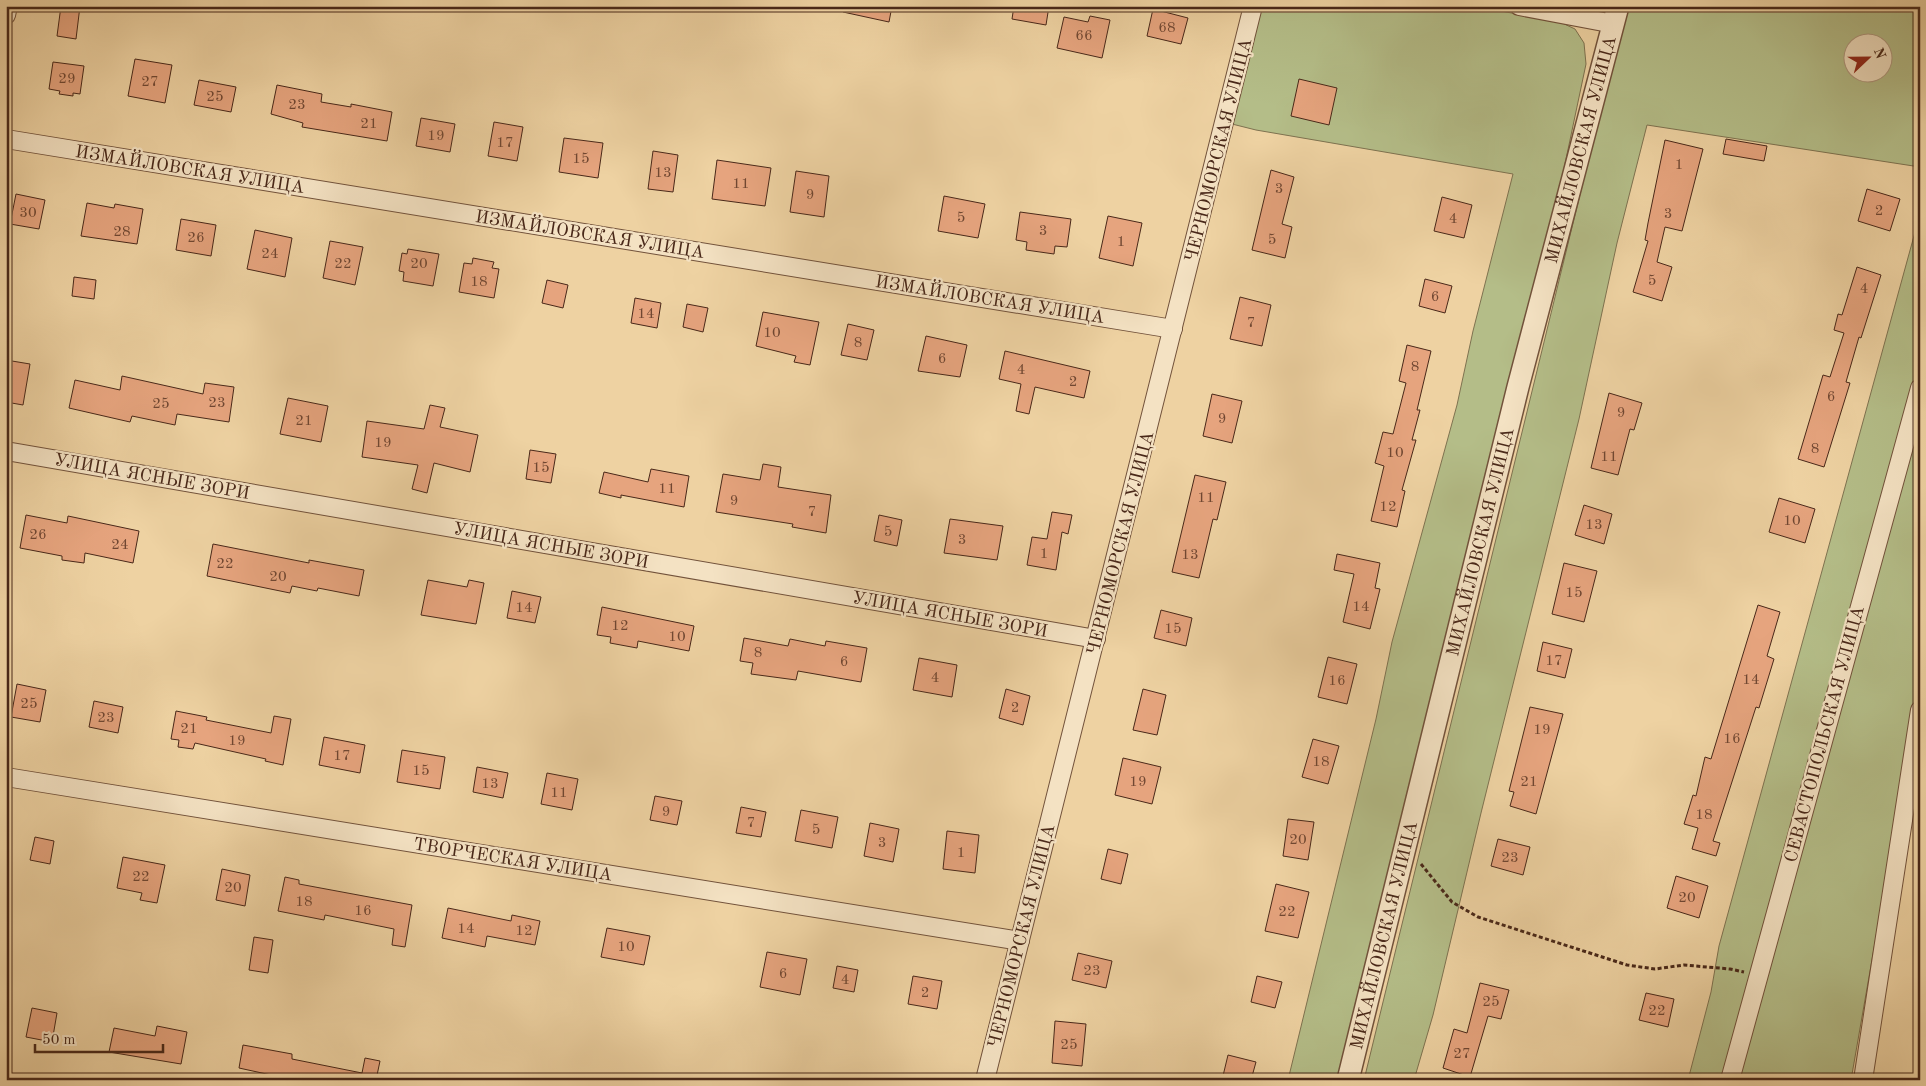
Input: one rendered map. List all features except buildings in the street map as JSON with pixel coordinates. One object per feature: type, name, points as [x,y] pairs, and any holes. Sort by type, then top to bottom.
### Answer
[{"type":"street","points":[[6,15],[8,6]]},
{"type":"street","name":"ЧЕРНОМОРСКАЯ УЛИЦА","points":[[985,1080],[1253,6]]},
{"type":"street","points":[[1519,6],[1616,15]]},
{"type":"street","name":"МИХАЙЛОВСКАЯ УЛИЦА","points":[[1348,1080],[1518,387],[1616,15]]},
{"type":"street","name":"ИЗМАЙЛОВСКАЯ УЛИЦА","points":[[6,139],[1173,329]]},
{"type":"street","name":"СЕВАСТОПОЛЬСКАЯ УЛИЦА","points":[[1730,1080],[1920,388]]},
{"type":"street","name":"УЛИЦА ЯСНЫЕ ЗОРИ","points":[[6,451],[1096,639]]},
{"type":"street","points":[[1863,1080],[1920,710]]},
{"type":"street","name":"ТВОРЧЕСКАЯ УЛИЦА","points":[[6,776],[1020,941]]},
{"type":"path","points":[[1897,6],[1920,10]]},
{"type":"path","points":[[1407,840],[1426,874],[1452,902],[1478,917],[1627,965],[1655,969],[1684,965],[1721,968],[1759,976]]},
{"type":"green space","points":[[1261,6],[1474,6],[1560,22],[1575,29],[1584,43],[1586,64],[1562,178],[1340,1080],[1288,1080],[1376,719],[1392,642],[1457,405],[1473,331],[1513,174],[1256,130],[1232,124]]},
{"type":"green space","points":[[1626,6],[1920,6],[1920,167],[1647,125],[1617,243],[1579,419],[1433,1015],[1414,1080],[1364,1080]]},
{"type":"green space","points":[[1920,214],[1920,685],[1851,1080],[1688,1080],[1711,992],[1719,946]]}]
